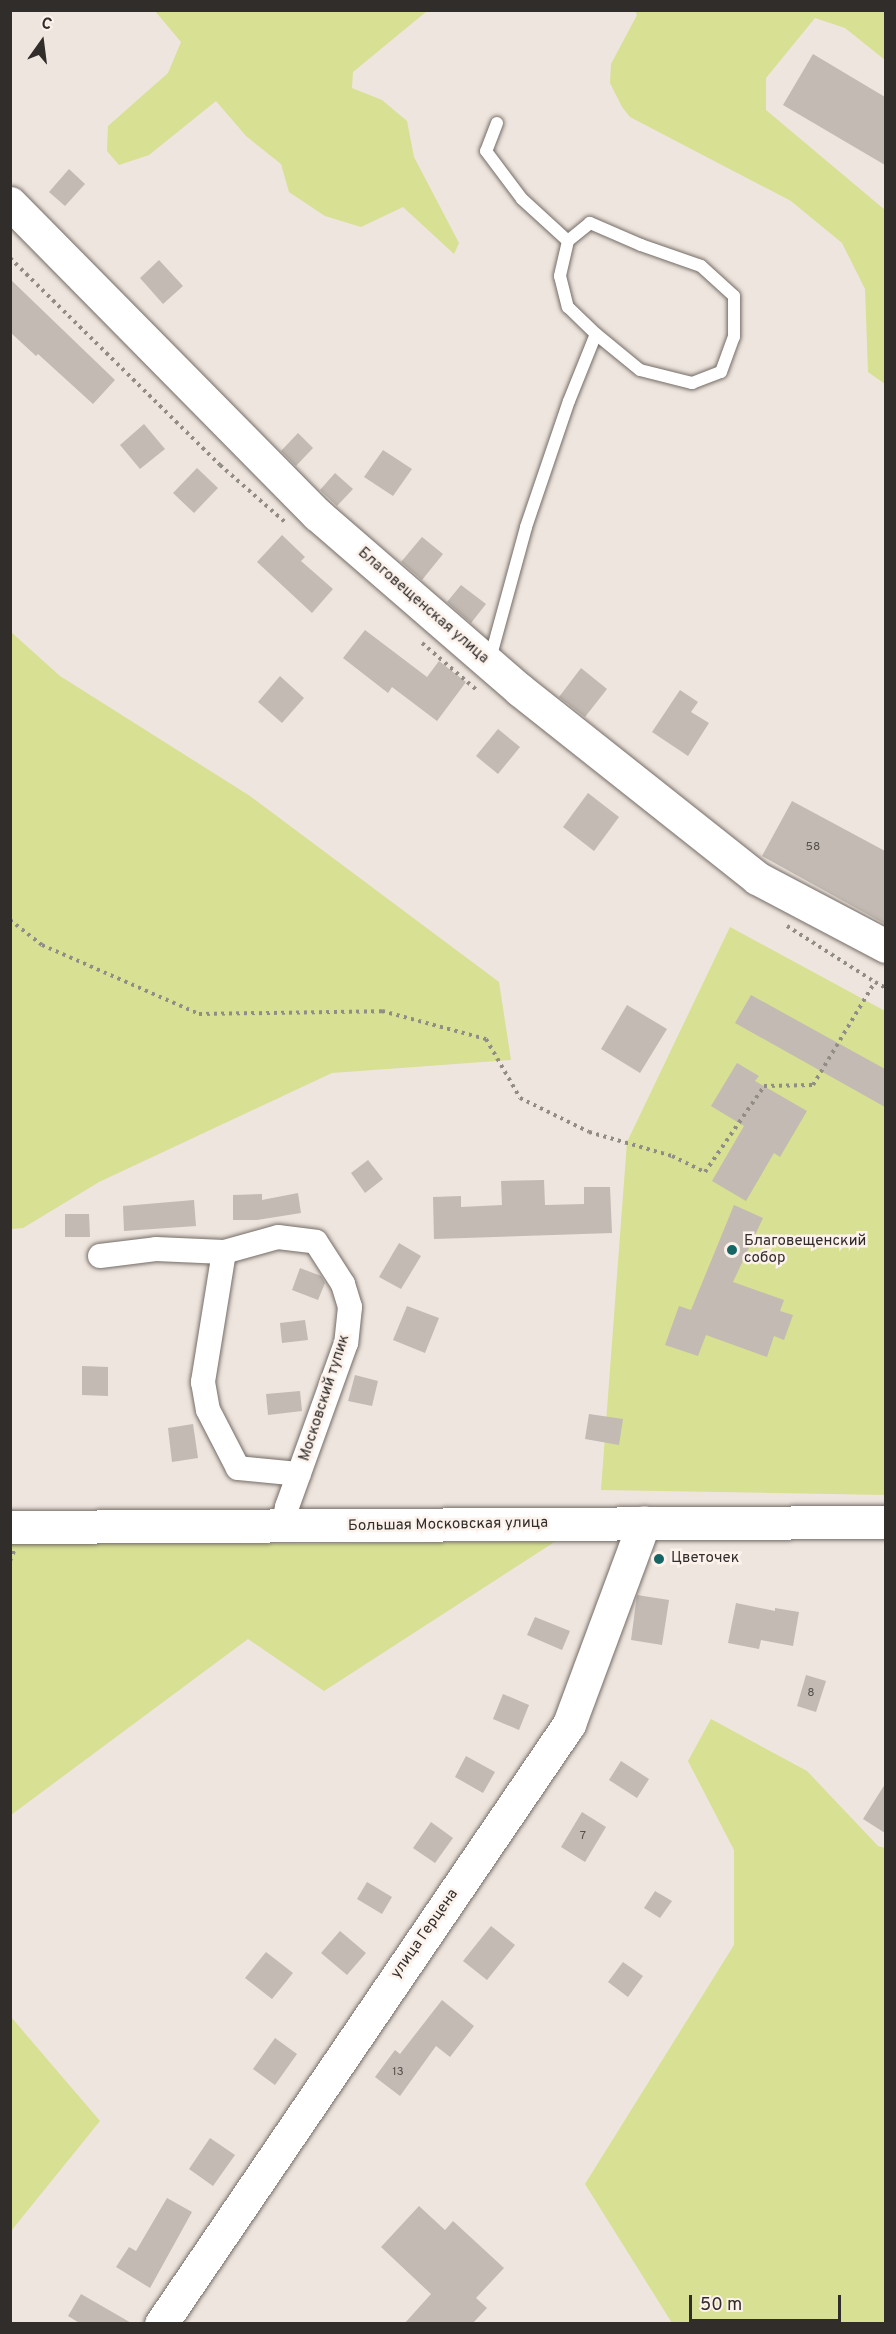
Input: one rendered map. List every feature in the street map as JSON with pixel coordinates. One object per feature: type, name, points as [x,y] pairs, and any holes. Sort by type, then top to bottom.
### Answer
[{"type":"main road","name":"Благовещенская улица","points":[[10,203],[318,515],[489,663],[757,878],[885,946]]},
{"type":"main road","name":"улица Герцена","points":[[161,2324],[569,1724],[644,1522]]},
{"type":"main road","name":"Большая Московская улица","points":[[10,1527],[885,1522]]},
{"type":"street","name":"Московский тупик","points":[[100,1256],[156,1249],[224,1252],[278,1237],[316,1242],[343,1284],[350,1307],[346,1343],[286,1507],[283,1527]]},
{"type":"street","points":[[224,1252],[203,1382],[208,1410],[238,1468],[299,1474]]},
{"type":"lane","points":[[497,123],[486,152],[522,199],[568,242]]},
{"type":"lane","points":[[590,223],[641,245],[700,266],[734,296],[734,337],[721,372],[692,383],[640,370],[596,334],[567,307],[560,276],[568,242],[590,223]]},
{"type":"lane","points":[[489,663],[526,526],[569,400],[596,334]]},
{"type":"path","points":[[10,920],[42,945],[199,1014],[382,1011],[486,1038],[520,1098],[589,1132],[672,1156],[705,1172],[764,1086],[813,1085],[875,982],[885,988]]},
{"type":"green space","points":[[155,11],[427,11],[353,72],[352,88],[382,100],[407,121],[414,157],[459,243],[454,254],[403,207],[361,227],[325,216],[289,192],[281,164],[246,136],[216,101],[149,155],[119,165],[107,151],[108,126],[168,73],[181,42]]},
{"type":"green space","points":[[635,11],[885,12],[885,60],[845,28],[815,18],[766,78],[766,110],[885,210],[885,384],[868,372],[865,289],[842,243],[791,201],[630,117],[622,107],[610,83],[611,64],[637,15]]},
{"type":"green space","points":[[11,632],[60,676],[250,796],[499,982],[511,1060],[332,1073],[99,1182],[23,1228],[11,1229]]},
{"type":"green space","points":[[730,927],[885,1011],[885,1495],[601,1490],[627,1142]]},
{"type":"green space","points":[[11,1540],[307,1544],[556,1541],[324,1691],[248,1639],[11,1815]]},
{"type":"green space","points":[[711,1719],[807,1771],[878,1846],[885,1848],[885,2323],[672,2323],[585,2184],[734,1945],[734,1850],[688,1761]]},
{"type":"green space","points":[[11,2017],[100,2121],[11,2231]]},
{"type":"building","points":[[813,54],[885,97],[885,165],[783,105]]},
{"type":"building","points":[[69,169],[85,184],[65,206],[49,192]]},
{"type":"building","points":[[159,260],[183,286],[163,304],[140,278]]},
{"type":"building","points":[[10,279],[115,380],[93,404],[10,332]]},
{"type":"building","points":[[144,424],[165,449],[140,469],[120,445]]},
{"type":"building","points":[[298,433],[313,448],[296,466],[281,451]]},
{"type":"building","points":[[383,450],[412,469],[393,496],[364,477]]},
{"type":"building","points":[[197,468],[218,488],[194,513],[173,493]]},
{"type":"building","points":[[335,473],[353,489],[337,506],[320,490]]},
{"type":"building","points":[[282,535],[305,557],[301,561],[333,589],[312,613],[257,562]]},
{"type":"building","points":[[422,537],[443,554],[422,580],[401,562]]},
{"type":"building","points":[[461,585],[486,604],[471,623],[447,602]]},
{"type":"building","points":[[365,630],[427,677],[439,661],[466,682],[437,721],[392,687],[388,693],[343,658]]},
{"type":"building","points":[[581,668],[607,689],[585,717],[559,697]]},
{"type":"building","points":[[280,676],[304,698],[282,723],[258,702]]},
{"type":"building","points":[[680,690],[698,702],[691,712],[709,723],[688,756],[652,732]]},
{"type":"building","points":[[498,729],[520,747],[498,774],[476,756]]},
{"type":"building","points":[[588,793],[619,817],[594,851],[563,827]]},
{"type":"building","points":[[792,801],[885,851],[885,924],[762,856]]},
{"type":"building","points":[[751,995],[885,1069],[885,1107],[735,1023]]},
{"type":"building","points":[[627,1005],[667,1029],[640,1073],[601,1049]]},
{"type":"building","points":[[737,1063],[759,1076],[755,1081],[807,1111],[780,1157],[774,1153],[746,1201],[712,1181],[744,1126],[711,1106]]},
{"type":"building","points":[[368,1160],[383,1179],[365,1193],[351,1173]]},
{"type":"building","points":[[544,1180],[545,1205],[584,1204],[584,1187],[610,1187],[612,1233],[434,1239],[433,1197],[461,1196],[461,1207],[502,1205],[501,1181]]},
{"type":"building","points":[[298,1193],[301,1213],[257,1220],[233,1220],[233,1195],[262,1194],[262,1200]]},
{"type":"building","points":[[194,1200],[196,1226],[124,1231],[123,1206]]},
{"type":"building","name":"Благовещенский собор","points":[[734,1205],[763,1218],[733,1282],[784,1300],[780,1311],[793,1315],[784,1340],[774,1336],[767,1357],[706,1335],[698,1356],[665,1345],[679,1306],[691,1310]]},
{"type":"building","points":[[65,1214],[89,1214],[90,1237],[65,1237]]},
{"type":"building","points":[[399,1243],[421,1256],[401,1289],[379,1277]]},
{"type":"building","points":[[300,1268],[321,1276],[325,1283],[318,1300],[292,1290]]},
{"type":"building","points":[[407,1306],[439,1318],[425,1353],[393,1340]]},
{"type":"building","points":[[305,1320],[308,1340],[282,1343],[280,1323]]},
{"type":"building","points":[[82,1366],[108,1367],[108,1396],[82,1395]]},
{"type":"building","points":[[355,1375],[378,1381],[372,1406],[348,1401]]},
{"type":"building","points":[[300,1391],[302,1411],[268,1415],[266,1394]]},
{"type":"building","points":[[589,1414],[623,1419],[619,1445],[585,1439]]},
{"type":"building","points":[[193,1424],[198,1458],[172,1462],[168,1428]]},
{"type":"building","points":[[637,1595],[669,1600],[662,1645],[631,1640]]},
{"type":"building","points":[[736,1603],[775,1611],[775,1608],[799,1612],[793,1646],[761,1640],[759,1649],[728,1643]]},
{"type":"building","points":[[535,1617],[570,1631],[562,1650],[527,1635]]},
{"type":"building","points":[[806,1675],[826,1681],[816,1712],[797,1706]]},
{"type":"building","points":[[503,1694],[529,1705],[519,1730],[493,1719]]},
{"type":"building","points":[[466,1756],[495,1772],[483,1793],[455,1777]]},
{"type":"building","points":[[621,1761],[649,1779],[637,1798],[609,1780]]},
{"type":"building","points":[[885,1784],[885,1833],[863,1819]]},
{"type":"building","points":[[582,1812],[606,1827],[585,1862],[561,1847]]},
{"type":"building","points":[[431,1822],[453,1838],[435,1863],[413,1848]]},
{"type":"building","points":[[367,1882],[392,1897],[382,1914],[357,1899]]},
{"type":"building","points":[[655,1891],[672,1901],[660,1918],[644,1908]]},
{"type":"building","points":[[491,1926],[515,1945],[487,1980],[463,1961]]},
{"type":"building","points":[[340,1931],[366,1953],[347,1975],[321,1953]]},
{"type":"building","points":[[266,1952],[293,1973],[272,1999],[245,1978]]},
{"type":"building","points":[[623,1962],[643,1976],[628,1997],[608,1982]]},
{"type":"building","points":[[442,2000],[474,2026],[450,2057],[436,2046],[400,2096],[375,2077],[395,2050],[400,2054]]},
{"type":"building","points":[[275,2038],[297,2054],[275,2085],[253,2069]]},
{"type":"building","points":[[210,2138],[235,2155],[213,2186],[189,2169]]},
{"type":"building","points":[[167,2198],[192,2212],[150,2288],[116,2267],[129,2247],[136,2251]]},
{"type":"building","points":[[419,2206],[445,2230],[453,2221],[504,2268],[476,2298],[487,2308],[472,2324],[404,2324],[431,2294],[381,2247]]},
{"type":"building","points":[[81,2294],[133,2324],[81,2324],[68,2316]]},
{"type":"place","name":"Благовещенский собор","points":[[732,1250]]},
{"type":"place","name":"Цветочек","points":[[659,1559]]}]
